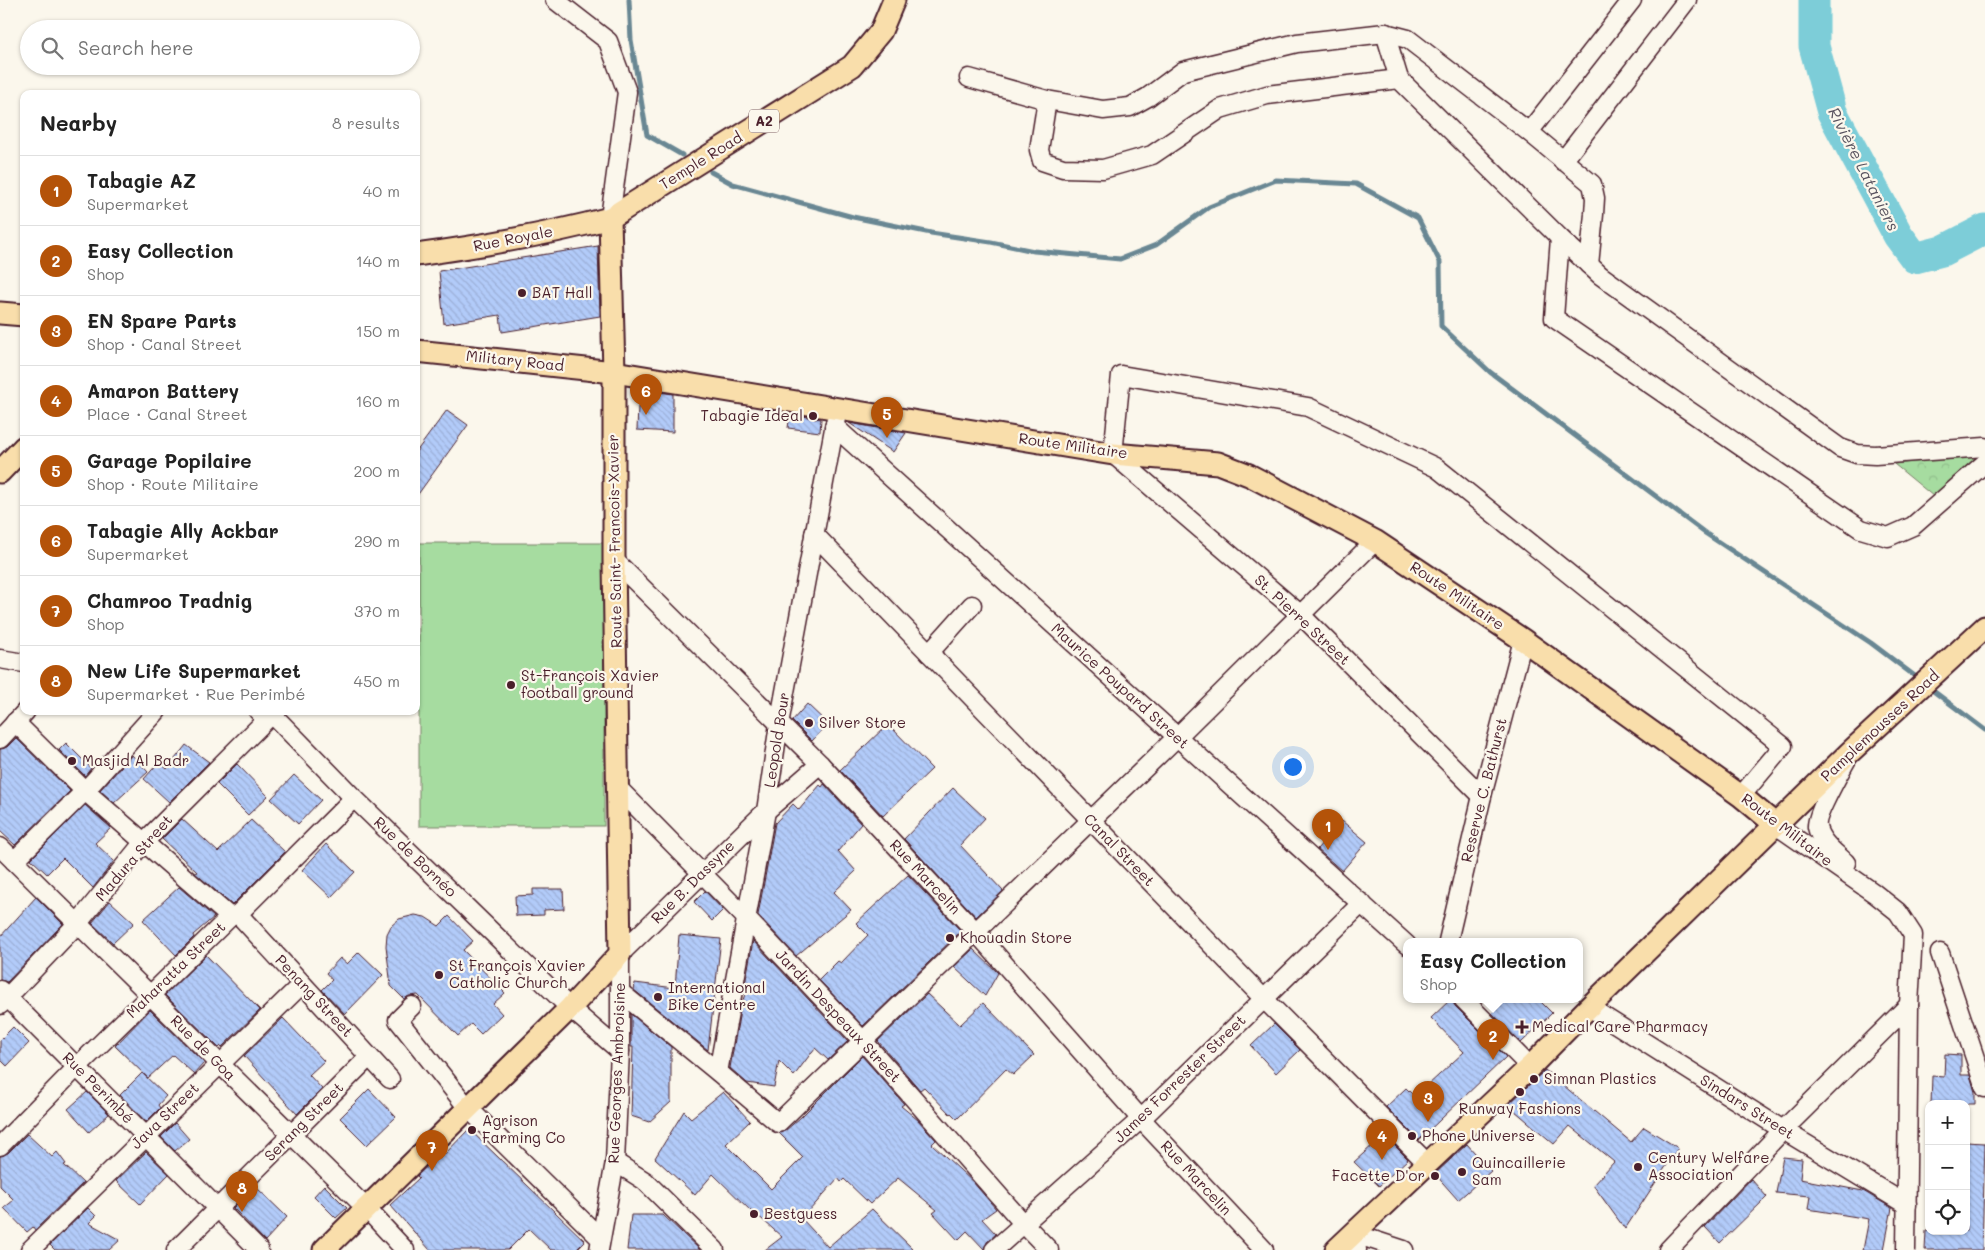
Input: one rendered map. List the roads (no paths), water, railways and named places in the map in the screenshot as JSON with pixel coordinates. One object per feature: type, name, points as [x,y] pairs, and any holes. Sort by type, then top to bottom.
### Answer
[{"type":"main road","name":"Temple Road","points":[[610,218],[852,66],[880,31],[894,0]]},
{"type":"main road","name":"Rue Royale","points":[[420,254],[574,228],[610,218]]},
{"type":"main road","name":"Route Saint- Francois-Xavier","points":[[610,218],[614,372],[614,560],[619,788],[620,954]]},
{"type":"main road","points":[[0,313],[20,314]]},
{"type":"main road","name":"Military Road","points":[[420,351],[614,372]]},
{"type":"main road","name":"Route Militaire","points":[[614,372],[836,418],[1113,454],[1183,458],[1218,463],[1249,475],[1375,541],[1523,640],[1741,796],[1776,825]]},
{"type":"main road","points":[[0,472],[20,451]]},
{"type":"main road","name":"Pamplemousses Road","points":[[1336,1250],[1356,1242],[1427,1163],[1530,1067],[1776,825],[1985,627]]},
{"type":"main road","points":[[324,1250],[570,1008],[620,954]]},
{"type":"street","points":[[555,0],[608,41],[627,92],[610,218]]},
{"type":"street","points":[[1529,132],[1632,0]]},
{"type":"street","points":[[1563,162],[1687,0]]},
{"type":"street","points":[[1385,33],[1400,79],[1589,265],[1600,275],[1840,448],[1858,454],[1875,455],[1985,447]]},
{"type":"street","points":[[969,78],[1047,100],[1103,110],[1130,107],[1148,97],[1183,71],[1297,43],[1385,33],[1408,39],[1529,132],[1592,184],[1595,198],[1589,265]]},
{"type":"street","points":[[1047,100],[1038,150],[1042,161],[1063,168],[1103,169],[1152,155],[1220,108],[1267,96],[1400,79]]},
{"type":"street","points":[[1560,238],[1554,318],[1861,529],[1888,537],[1913,526],[1985,463]]},
{"type":"street","points":[[1113,454],[1121,375],[1308,408],[1438,468],[1783,746],[1741,796]]},
{"type":"street","name":"Leopold Bour","points":[[718,1072],[766,811],[779,724],[836,418]]},
{"type":"street","name":"Maurice Poupard Street","points":[[836,418],[1177,737],[1403,941]]},
{"type":"street","name":"St. Pierre Street","points":[[1113,454],[1301,615],[1482,796]]},
{"type":"street","name":"Canal Street","points":[[814,534],[1264,999],[1427,1163]]},
{"type":"street","points":[[620,992],[778,1124],[1177,737],[1375,541]]},
{"type":"street","name":"Rue Marcelin","points":[[614,560],[820,764],[976,932],[1141,1119],[1264,1250]]},
{"type":"street","points":[[929,653],[972,605]]},
{"type":"street","name":"Reserve C. Bathurst","points":[[1449,938],[1482,796],[1523,640]]},
{"type":"street","points":[[0,658],[20,662]]},
{"type":"street","points":[[14,861],[85,791],[152,715]]},
{"type":"street","name":"Madura Street","points":[[3,997],[78,923],[143,843],[263,715]]},
{"type":"street","name":"Rue de Bornéo","points":[[267,715],[570,1008],[620,1051]]},
{"type":"street","points":[[0,739],[20,717]]},
{"type":"street","name":"Penang Street","points":[[20,717],[85,791],[143,843],[234,916],[302,984],[390,1079]]},
{"type":"street","points":[[1850,754],[1820,811],[1817,826],[1824,842],[1874,893]]},
{"type":"street","name":"Rue B. Dassyne","points":[[620,954],[766,811],[820,764]]},
{"type":"street","name":"Jardin Despeaux Street","points":[[619,788],[863,1041],[1049,1250]]},
{"type":"street","name":"Maharatta Street","points":[[0,1146],[150,995],[234,916],[354,798]]},
{"type":"street","name":"Route Militaire","points":[[1776,825],[1874,893],[1898,912],[1913,935],[1909,1005],[1906,1250]]},
{"type":"street","name":"Rue de Goa","points":[[0,847],[292,1134],[405,1250]]},
{"type":"street","name":"James Forrester Street","points":[[994,1250],[1141,1119],[1362,904]]},
{"type":"street","points":[[1940,953],[1985,1088]]},
{"type":"street","name":"Rue Georges Ambroisine","points":[[599,1244],[615,1162],[620,1051],[620,954]]},
{"type":"street","name":"Java Street","points":[[30,1250],[145,1135],[302,984]]},
{"type":"street","name":"Rue Perimbé","points":[[3,997],[77,1067],[259,1250]]},
{"type":"street","points":[[1467,1003],[1530,1067]]},
{"type":"street","points":[[1668,1250],[1783,1130],[1909,1005]]},
{"type":"street","points":[[412,1006],[398,1020],[468,1107],[599,1244]]},
{"type":"street","name":"Sindars Street","points":[[1589,1007],[1783,1130],[1907,1205]]},
{"type":"street","name":"Serang Street","points":[[176,1250],[369,1057]]},
{"type":"street","points":[[615,1162],[645,1181],[715,1250]]},
{"type":"street","points":[[1356,1242],[1404,1250]]},
{"type":"waterway","points":[[629,0],[631,40],[647,135],[682,155]]},
{"type":"waterway","name":"Rivière Lataniers","points":[[1814,0],[1814,46],[1832,112],[1898,235],[1915,258],[1942,251],[1985,229]]},
{"type":"waterway","points":[[711,172],[733,184],[853,217],[1034,251],[1120,259],[1156,245],[1209,207],[1276,180],[1356,184],[1418,218],[1440,262],[1441,326],[1490,372],[1705,533],[1871,643],[1920,680]]},
{"type":"waterway","points":[[1928,687],[1985,730]]},
{"type":"place","name":"BAT Hall","points":[[522,293]]},
{"type":"place","name":"Tabagie Ally Ackbar","points":[[646,415]]},
{"type":"place","name":"Tabagie Ideal","points":[[813,416]]},
{"type":"place","name":"Garage Popilaire","points":[[887,438]]},
{"type":"place","name":"St-François Xavier football ground","points":[[511,685]]},
{"type":"place","name":"Silver Store","points":[[809,723]]},
{"type":"place","name":"Masjid Al Badr","points":[[72,761]]},
{"type":"place","name":"Tabagie AZ","points":[[1328,850]]},
{"type":"place","name":"Khouadin Store","points":[[950,938]]},
{"type":"place","name":"St François Xavier Catholic Church","points":[[439,975]]},
{"type":"place","name":"International Bike Centre","points":[[658,997]]},
{"type":"place","name":"Medical Care Pharmacy","points":[[1522,1027]]},
{"type":"place","name":"Easy Collection","points":[[1493,1060]]},
{"type":"place","name":"Simnan Plastics","points":[[1534,1079]]},
{"type":"place","name":"Runway Fashions","points":[[1520,1092]]},
{"type":"place","name":"EN Spare Parts","points":[[1428,1122]]},
{"type":"place","name":"Agrison Farming Co","points":[[472,1130]]},
{"type":"place","name":"Phone Universe","points":[[1412,1136]]},
{"type":"place","name":"Amaron Battery","points":[[1382,1160]]},
{"type":"place","name":"Century Welfare Association","points":[[1638,1167]]},
{"type":"place","name":"Chamroo Tradnig","points":[[432,1171]]},
{"type":"place","name":"Quincaillerie Sam","points":[[1462,1172]]},
{"type":"place","name":"Facette D'or","points":[[1435,1176]]},
{"type":"place","name":"New Life Supermarket","points":[[242,1212]]},
{"type":"place","name":"Bestguess","points":[[754,1214]]}]
